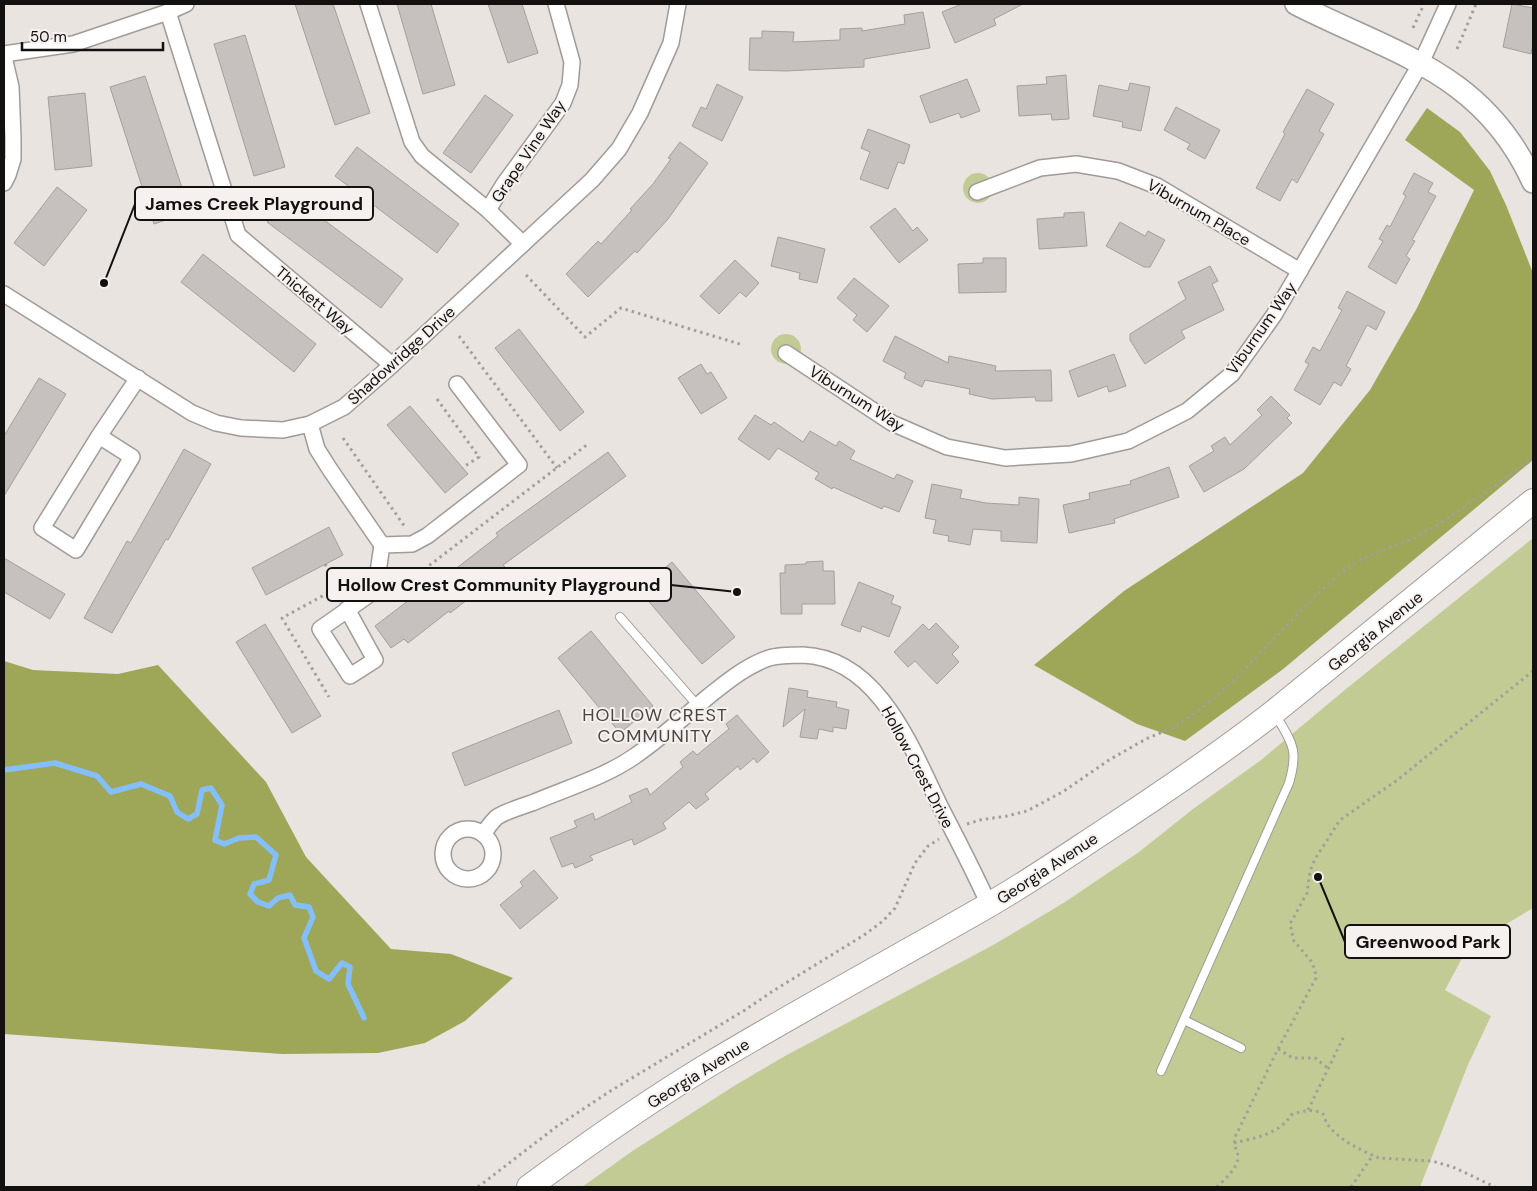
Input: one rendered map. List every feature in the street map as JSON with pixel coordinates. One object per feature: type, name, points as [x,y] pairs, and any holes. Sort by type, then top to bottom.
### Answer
[{"type":"main road","name":"Georgia Avenue","points":[[529,1187],[622,1120],[704,1068],[989,905],[1196,770],[1237,742],[1533,502]]},
{"type":"street","points":[[4,183],[13,159],[13,138],[11,87],[4,55],[73,44],[168,12],[186,4]]},
{"type":"street","points":[[368,4],[412,142],[422,156],[488,210],[522,244]]},
{"type":"street","name":"Grape Vine Way","points":[[488,210],[563,103],[570,85],[572,62],[556,4]]},
{"type":"street","name":"Shadowridge Drive","points":[[4,294],[192,413],[216,423],[242,428],[283,430],[310,424],[344,407],[592,180],[619,148],[640,113],[671,43],[678,4]]},
{"type":"street","points":[[1296,4],[1421,62],[1445,77],[1485,110],[1503,130],[1519,154],[1533,182]]},
{"type":"street","name":"Viburnum Way","points":[[786,353],[892,423],[947,447],[1005,458],[1071,454],[1128,441],[1187,411],[1232,374],[1274,315],[1421,62],[1448,4]]},
{"type":"street","name":"Thickett Way","points":[[168,12],[238,235],[392,365]]},
{"type":"street","name":"Viburnum Place","points":[[977,192],[1040,168],[1076,164],[1118,171],[1157,186],[1300,271]]},
{"type":"street","points":[[99,436],[132,457],[76,550],[42,528],[99,436],[138,378]]},
{"type":"street","points":[[382,545],[412,544],[427,536],[519,465],[457,384]]},
{"type":"street","points":[[310,424],[317,449],[382,545],[377,579],[370,594],[347,609]]},
{"type":"street","name":"Hollow Crest Drive","points":[[483,834],[498,817],[603,774],[627,762],[647,748],[734,676],[752,666],[771,658],[814,655],[852,671],[871,686],[884,703],[897,722],[975,873],[989,905]]},
{"type":"lane","points":[[620,617],[698,706]]},
{"type":"lane","points":[[1161,1071],[1292,776],[1295,754],[1292,744],[1274,712]]},
{"type":"lane","points":[[1184,1020],[1241,1048]]},
{"type":"path","points":[[1413,28],[1424,4]]},
{"type":"path","points":[[1456,49],[1476,4]]},
{"type":"path","points":[[526,275],[586,337],[621,308],[743,345]]},
{"type":"path","points":[[459,336],[557,468]]},
{"type":"path","points":[[437,400],[479,457],[462,468]]},
{"type":"path","points":[[343,438],[408,532]]},
{"type":"path","points":[[381,602],[588,444]]},
{"type":"path","points":[[968,823],[1027,811],[1064,791],[1109,760],[1146,739],[1177,726],[1208,703],[1235,679],[1317,594],[1344,571],[1361,559],[1416,538],[1450,517],[1533,459]]},
{"type":"path","points":[[1217,1187],[1232,1172],[1238,1159],[1234,1143],[1236,1134],[1316,978],[1316,970],[1311,961],[1294,941],[1290,924],[1307,893],[1310,871],[1315,860],[1340,820],[1396,781],[1533,671]]},
{"type":"path","points":[[478,1187],[556,1127],[612,1090],[745,1010],[883,922],[895,908],[915,863],[928,846],[942,837]]},
{"type":"path","points":[[1308,1110],[1344,1036]]},
{"type":"path","points":[[1278,1049],[1293,1058],[1315,1058],[1329,1069]]},
{"type":"path","points":[[1234,1143],[1277,1129],[1286,1123],[1291,1114],[1317,1110],[1323,1114],[1327,1124],[1340,1137],[1379,1158],[1432,1161],[1453,1167],[1494,1187]]},
{"type":"path","points":[[1351,1187],[1373,1155]]},
{"type":"green space","points":[[1427,108],[1460,132],[1490,171],[1506,205],[1533,273],[1533,460],[1282,670],[1185,741],[1137,724],[1034,665],[1124,591],[1303,473],[1370,390],[1417,308],[1474,190],[1405,140]]},
{"type":"green space","points":[[978,173],[989,177],[993,188],[989,199],[978,203],[967,199],[963,188],[967,177]]},
{"type":"green space","points":[[786,334],[792,335],[800,343],[800,355],[792,363],[786,364],[780,363],[772,355],[771,349],[772,343],[780,335]]},
{"type":"green space","points":[[1533,538],[1533,908],[1468,947],[1445,990],[1491,1016],[1467,1067],[1420,1187],[582,1187],[631,1152],[734,1086],[785,1056],[995,944],[1065,902],[1139,852],[1193,809],[1261,760]]},
{"type":"green space","points":[[4,661],[33,670],[118,674],[158,665],[266,782],[306,857],[391,949],[451,954],[513,978],[465,1021],[425,1043],[378,1053],[282,1054],[4,1034]]},
{"type":"building","points":[[295,4],[333,4],[370,113],[335,125]]},
{"type":"building","points":[[397,4],[431,4],[455,85],[423,94]]},
{"type":"building","points":[[488,4],[522,4],[538,53],[508,63]]},
{"type":"building","points":[[962,4],[1023,4],[994,19],[996,25],[955,43],[942,12]]},
{"type":"building","points":[[1512,4],[1533,8],[1533,44],[1531,54],[1503,47]]},
{"type":"building","points":[[923,12],[930,48],[864,59],[864,67],[786,71],[749,70],[750,38],[762,38],[762,31],[794,32],[793,42],[840,40],[840,29],[862,28],[862,31],[905,24],[904,15]]},
{"type":"building","points":[[245,35],[285,167],[254,176],[214,44]]},
{"type":"building","points":[[1066,75],[1069,119],[1052,120],[1051,114],[1019,116],[1017,86],[1047,84],[1046,77]]},
{"type":"building","points":[[145,76],[190,212],[154,224],[110,87]]},
{"type":"building","points":[[967,79],[980,111],[961,118],[959,113],[930,123],[920,96]]},
{"type":"building","points":[[1130,83],[1150,87],[1141,131],[1122,127],[1123,122],[1093,116],[1099,85],[1128,91]]},
{"type":"building","points":[[717,84],[743,97],[722,141],[692,126],[701,107],[706,109]]},
{"type":"building","points":[[1307,89],[1334,104],[1319,131],[1324,134],[1297,183],[1292,179],[1280,201],[1256,188],[1285,134],[1283,132]]},
{"type":"building","points":[[85,93],[92,166],[55,170],[48,97]]},
{"type":"building","points":[[485,95],[513,115],[471,173],[443,153]]},
{"type":"building","points":[[1176,107],[1220,130],[1205,159],[1187,149],[1190,144],[1164,130]]},
{"type":"building","points":[[868,129],[910,145],[904,164],[898,162],[888,189],[860,179],[870,152],[861,148]]},
{"type":"building","points":[[680,142],[708,163],[668,219],[637,253],[635,251],[588,297],[566,274],[598,241],[601,244],[632,210],[630,209],[653,184],[671,159],[668,158]]},
{"type":"building","points":[[357,147],[459,224],[437,253],[335,176]]},
{"type":"building","points":[[1414,173],[1433,183],[1428,192],[1436,196],[1412,240],[1415,241],[1406,256],[1410,259],[1396,284],[1368,267],[1383,241],[1379,239],[1387,225],[1390,227],[1406,196],[1403,194]]},
{"type":"building","points":[[57,187],[87,210],[44,266],[14,243]]},
{"type":"building","points":[[288,193],[403,279],[381,308],[267,222]]},
{"type":"building","points":[[895,208],[913,231],[917,227],[928,240],[899,263],[870,227]]},
{"type":"building","points":[[1084,212],[1087,246],[1039,249],[1037,219],[1064,217],[1064,213]]},
{"type":"building","points":[[1120,222],[1145,236],[1148,231],[1165,240],[1150,267],[1144,267],[1106,246]]},
{"type":"building","points":[[778,237],[825,249],[817,283],[799,279],[800,273],[771,266]]},
{"type":"building","points":[[203,254],[316,344],[294,372],[181,282]]},
{"type":"building","points":[[983,258],[1006,258],[1006,292],[959,293],[958,264],[983,263]]},
{"type":"building","points":[[735,260],[759,283],[746,297],[740,292],[719,314],[700,296]]},
{"type":"building","points":[[1210,266],[1218,281],[1212,284],[1224,310],[1181,331],[1185,338],[1145,364],[1130,340],[1130,334],[1186,299],[1178,282]]},
{"type":"building","points":[[854,278],[889,306],[867,332],[853,320],[857,315],[837,298]]},
{"type":"building","points":[[1347,291],[1385,312],[1376,330],[1367,325],[1346,366],[1351,369],[1341,386],[1334,382],[1320,405],[1294,390],[1309,364],[1305,362],[1313,347],[1320,351],[1342,310],[1338,308]]},
{"type":"building","points":[[519,329],[584,412],[560,431],[495,348]]},
{"type":"building","points":[[895,336],[948,363],[949,356],[996,366],[995,371],[1051,370],[1052,401],[1036,401],[1035,397],[992,399],[969,394],[970,389],[925,380],[922,387],[904,378],[906,373],[883,361]]},
{"type":"building","points":[[1114,354],[1126,386],[1109,392],[1107,386],[1078,397],[1069,371]]},
{"type":"building","points":[[701,364],[707,374],[711,372],[727,398],[701,414],[678,378]]},
{"type":"building","points":[[39,378],[66,394],[4,496],[4,436]]},
{"type":"building","points":[[1271,396],[1290,415],[1287,418],[1292,423],[1244,469],[1204,492],[1189,466],[1214,451],[1211,446],[1225,437],[1230,445],[1262,415],[1257,410]]},
{"type":"building","points":[[410,406],[468,474],[445,493],[387,425]]},
{"type":"building","points":[[755,415],[771,425],[774,422],[803,442],[810,431],[836,446],[839,441],[855,451],[850,459],[894,479],[897,474],[913,481],[899,512],[884,506],[882,509],[833,487],[832,489],[815,479],[819,473],[778,448],[769,460],[738,439]]},
{"type":"building","points":[[184,449],[211,464],[112,633],[84,618],[127,541],[131,543]]},
{"type":"building","points":[[608,452],[626,476],[503,565],[505,567],[478,588],[480,590],[450,613],[449,611],[408,643],[404,639],[391,648],[375,626],[430,584],[432,587],[498,536],[496,533]]},
{"type":"building","points":[[1169,467],[1179,497],[1114,519],[1115,523],[1069,533],[1063,505],[1090,499],[1089,493],[1131,484],[1130,481]]},
{"type":"building","points":[[932,484],[962,490],[960,498],[986,503],[1019,505],[1019,497],[1039,499],[1037,543],[1001,541],[1001,531],[973,529],[970,545],[948,541],[949,536],[933,533],[936,520],[925,518]]},
{"type":"building","points":[[329,527],[343,555],[266,595],[252,568]]},
{"type":"building","points":[[4,558],[65,594],[50,619],[4,592]]},
{"type":"building","points":[[823,561],[823,571],[834,571],[835,604],[802,604],[802,614],[781,614],[780,573],[785,573],[785,565]]},
{"type":"building","points":[[672,562],[735,637],[702,664],[639,590]]},
{"type":"building","points":[[859,582],[894,596],[891,603],[901,607],[889,637],[862,626],[860,632],[841,625]]},
{"type":"building","points":[[936,623],[959,647],[952,654],[959,662],[937,684],[915,661],[908,667],[894,652],[923,624],[929,630]]},
{"type":"building","points":[[265,624],[321,716],[292,733],[236,642]]},
{"type":"building","points":[[591,631],[653,706],[620,733],[558,658]]},
{"type":"building","points":[[789,688],[808,691],[807,697],[837,702],[836,707],[849,710],[846,729],[833,727],[833,732],[819,729],[817,739],[800,737],[805,709],[783,727]]},
{"type":"building","points":[[559,710],[572,743],[465,786],[452,753]]},
{"type":"building","points":[[737,715],[769,752],[757,763],[754,758],[740,770],[738,766],[705,794],[709,799],[696,809],[689,802],[663,823],[666,829],[634,845],[632,839],[590,856],[593,860],[575,868],[573,863],[562,867],[550,838],[577,827],[574,821],[593,813],[595,820],[632,802],[629,796],[647,788],[650,795],[683,767],[680,762],[693,751],[697,755],[729,729],[726,724]]},
{"type":"building","points":[[534,870],[558,898],[520,929],[500,905],[523,886],[520,882]]},
{"type":"waterway","points":[[4,770],[55,763],[97,776],[111,792],[141,784],[170,796],[177,812],[188,819],[197,814],[202,790],[211,788],[222,805],[215,840],[224,844],[239,838],[256,837],[276,855],[269,880],[254,884],[250,894],[258,902],[269,906],[278,898],[290,895],[295,905],[309,907],[313,917],[304,938],[316,971],[329,979],[342,963],[350,967],[348,984],[364,1018]]},
{"type":"place","name":"James Creek Playground","points":[[104,283]]},
{"type":"place","name":"Hollow Crest Community Playground","points":[[737,592]]},
{"type":"place","name":"Greenwood Park","points":[[1318,877]]},
{"type":"district","name":"HOLLOW CREST COMMUNITY","points":[[655,725]]}]
